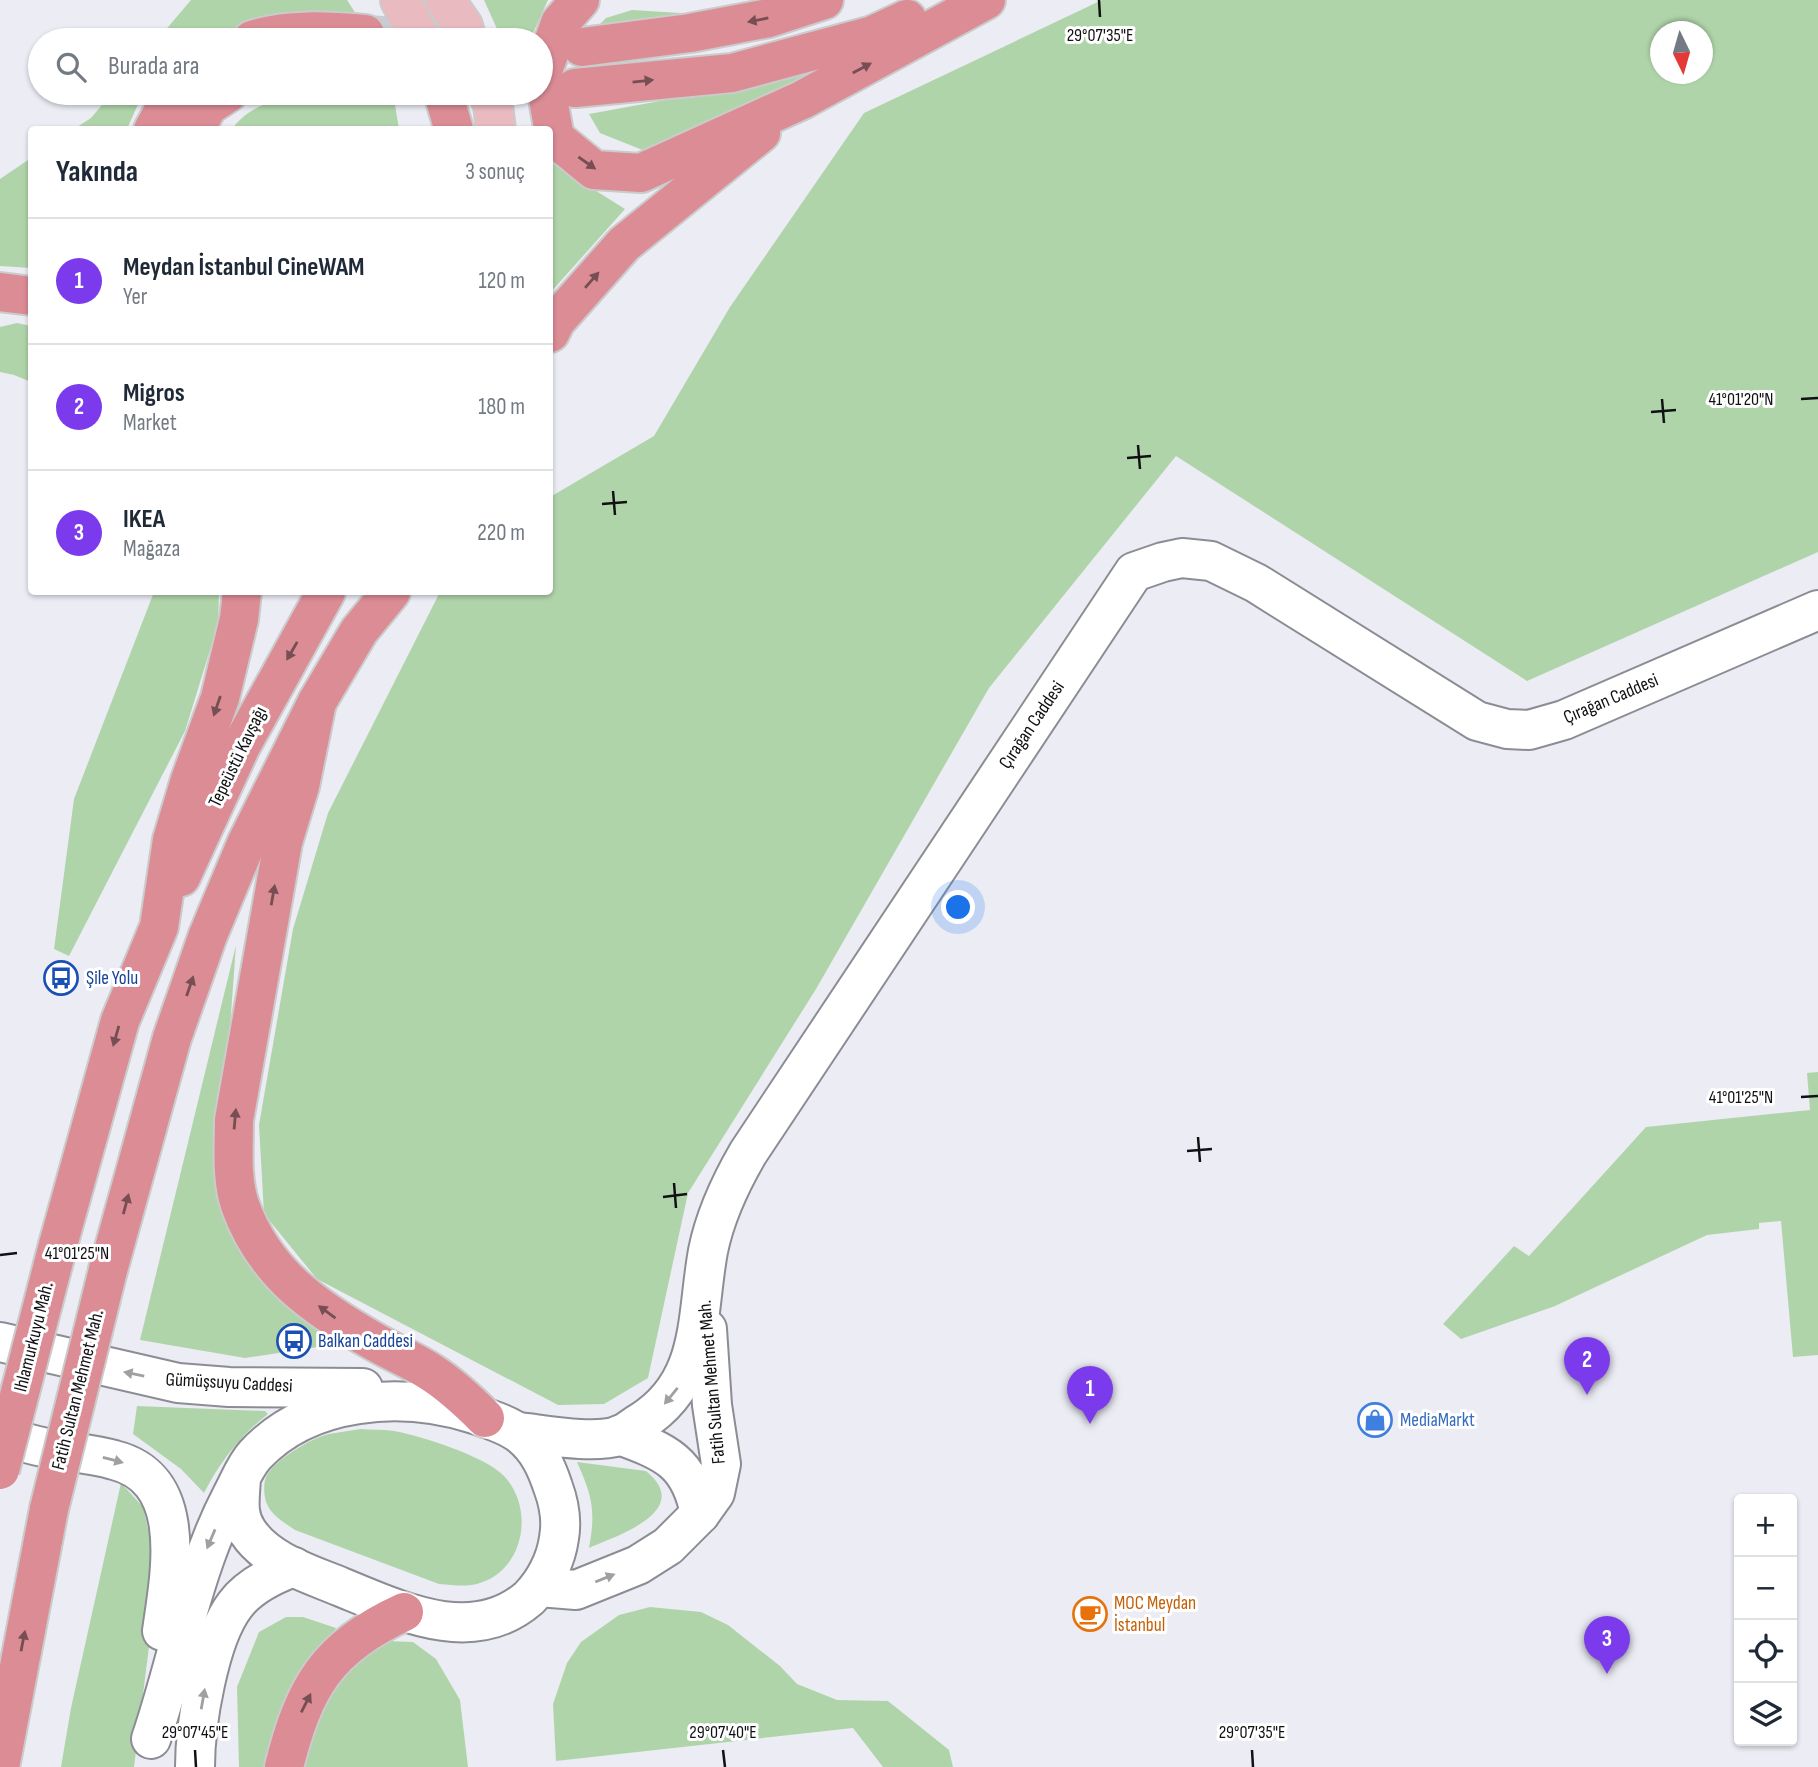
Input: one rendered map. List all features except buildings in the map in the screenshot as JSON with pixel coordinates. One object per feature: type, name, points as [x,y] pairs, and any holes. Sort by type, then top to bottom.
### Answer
[{"type":"highway","points":[[553,44],[561,23],[580,0]]},
{"type":"highway","points":[[582,47],[690,33],[769,18],[824,0]]},
{"type":"highway","points":[[575,88],[732,72],[873,35],[951,0]]},
{"type":"highway","points":[[553,127],[555,138],[594,170],[640,173],[802,100],[986,0]]},
{"type":"highway","points":[[553,327],[624,244],[802,100]]},
{"type":"highway","points":[[155,126],[167,105]]},
{"type":"highway","points":[[197,126],[210,105]]},
{"type":"highway","points":[[429,126],[430,105]]},
{"type":"highway","points":[[447,105],[453,126]]},
{"type":"highway","points":[[549,105],[553,126]]},
{"type":"highway","points":[[0,292],[28,296]]},
{"type":"highway","points":[[159,927],[172,840],[190,780],[220,698],[239,619],[242,595]]},
{"type":"highway","name":"Tepeüstü Kavşağı","points":[[159,927],[241,746],[324,595]]},
{"type":"highway","name":"Fatih Sultan Mehmet Mah.","points":[[10,1708],[49,1509],[108,1270],[172,1038],[208,935],[246,844],[317,702],[359,631],[389,595]]},
{"type":"highway","points":[[317,702],[300,786],[283,842],[234,1119],[234,1166],[239,1203],[257,1242],[288,1283],[334,1318],[431,1372],[502,1425]]},
{"type":"highway","name":"Ihlamurkuyu Mah.","points":[[0,1470],[120,1021],[159,927]]},
{"type":"highway","points":[[284,1767],[297,1719],[316,1682],[340,1651],[380,1623],[404,1612]]},
{"type":"highway","points":[[0,1767],[10,1708]]},
{"type":"highway","points":[[10,1708],[18,1767]]},
{"type":"main road","points":[[400,0],[415,28]]},
{"type":"main road","points":[[445,0],[464,28]]},
{"type":"main road","points":[[493,105],[496,126]]},
{"type":"main road","points":[[359,631],[375,595]]},
{"type":"street","name":"Çırağan Caddesi","points":[[502,1425],[582,1439],[619,1436],[671,1398],[684,1377],[692,1356],[716,1220],[730,1184],[1134,572],[1182,558],[1211,561],[1256,583],[1477,721],[1507,729],[1530,730],[1564,720],[1818,610]]},
{"type":"street","name":"Fatih Sultan Mehmet Mah.","points":[[539,1587],[576,1590],[638,1566],[668,1546],[700,1514],[715,1493],[721,1464],[712,1405],[704,1285]]},
{"type":"street","name":"Gümüşsuyu Caddesi","points":[[0,1342],[178,1383],[229,1387],[376,1388],[419,1402]]},
{"type":"street","points":[[151,1753],[204,1555],[241,1478],[253,1458],[272,1439],[297,1422],[335,1408],[374,1403],[419,1402],[448,1406],[502,1425],[539,1453],[559,1504],[560,1536],[553,1562],[539,1587],[520,1605],[498,1618],[472,1623],[447,1623],[404,1612],[294,1567],[268,1551],[249,1534],[239,1516],[241,1478]]},
{"type":"street","points":[[0,1432],[31,1444],[116,1460],[138,1469],[155,1486],[169,1518],[172,1548],[151,1753]]},
{"type":"street","name":"Fatih Sultan Mehmet Mah.","points":[[619,1436],[649,1446],[674,1460],[689,1480],[697,1497],[700,1514]]},
{"type":"street","points":[[195,1767],[195,1748],[204,1693],[222,1626],[235,1604],[248,1592],[270,1576],[294,1567]]},
{"type":"green space","points":[[191,0],[347,0],[358,17],[265,19],[235,28],[167,28]]},
{"type":"green space","points":[[484,0],[548,0],[535,28],[497,28]]},
{"type":"green space","points":[[1102,0],[1818,0],[1818,552],[1527,681],[1176,456],[989,688],[816,989],[688,1193],[648,1378],[604,1404],[558,1405],[317,1279],[264,1214],[259,1125],[293,929],[328,813],[438,595],[553,595],[553,495],[654,436],[730,307],[864,113]]},
{"type":"green space","points":[[632,10],[697,14],[587,37],[606,18]]},
{"type":"green space","points":[[857,65],[645,151],[600,133],[589,114]]},
{"type":"green space","points":[[102,105],[138,105],[128,126],[79,126],[91,118]]},
{"type":"green space","points":[[264,105],[395,105],[398,126],[234,126],[253,110]]},
{"type":"green space","points":[[28,160],[28,268],[0,266],[0,179]]},
{"type":"green space","points":[[553,164],[625,209],[553,290]]},
{"type":"green space","points":[[17,323],[28,325],[28,381],[0,372],[0,327]]},
{"type":"green space","points":[[153,595],[219,595],[218,624],[185,731],[69,956],[54,949],[74,799]]},
{"type":"green space","points":[[236,945],[222,1138],[239,1233],[344,1343],[245,1358],[140,1340]]},
{"type":"green space","points":[[1818,1072],[1818,1355],[1793,1357],[1781,1221],[1759,1223],[1759,1229],[1707,1235],[1555,1306],[1461,1339],[1443,1324],[1514,1246],[1529,1256],[1646,1127],[1810,1110],[1807,1073]]},
{"type":"green space","points":[[137,1406],[265,1411],[268,1414],[248,1431],[232,1450],[204,1493],[181,1469],[133,1434]]},
{"type":"green space","points":[[361,1429],[394,1431],[420,1437],[467,1454],[503,1475],[513,1489],[522,1521],[515,1553],[506,1567],[477,1584],[439,1584],[295,1530],[275,1516],[266,1501],[264,1487],[270,1470],[303,1445],[321,1436]]},
{"type":"green space","points":[[577,1462],[646,1471],[659,1485],[662,1498],[657,1510],[632,1529],[589,1548],[591,1504]]},
{"type":"green space","points":[[121,1483],[143,1507],[158,1574],[134,1767],[61,1767],[71,1708]]},
{"type":"green space","points":[[650,1607],[701,1612],[728,1625],[780,1666],[797,1684],[837,1700],[888,1701],[949,1750],[953,1767],[883,1767],[853,1728],[556,1761],[553,1704],[567,1663],[581,1642],[619,1615]]},
{"type":"green space","points":[[286,1617],[303,1617],[336,1628],[304,1681],[277,1767],[239,1767],[237,1687],[259,1632]]},
{"type":"green space","points":[[387,1641],[413,1642],[436,1659],[460,1700],[468,1767],[297,1767],[336,1675]]},
{"type":"place","name":"Şile Yolu","points":[[61,978]]},
{"type":"place","name":"Balkan Caddesi","points":[[294,1341]]},
{"type":"place","name":"Migros","points":[[1587,1395]]},
{"type":"place","name":"MediaMarkt","points":[[1375,1420]]},
{"type":"place","name":"Meydan İstanbul CineWAM","points":[[1090,1424]]},
{"type":"place","name":"MOC Meydan İstanbul","points":[[1090,1614]]},
{"type":"place","name":"IKEA","points":[[1607,1674]]}]
